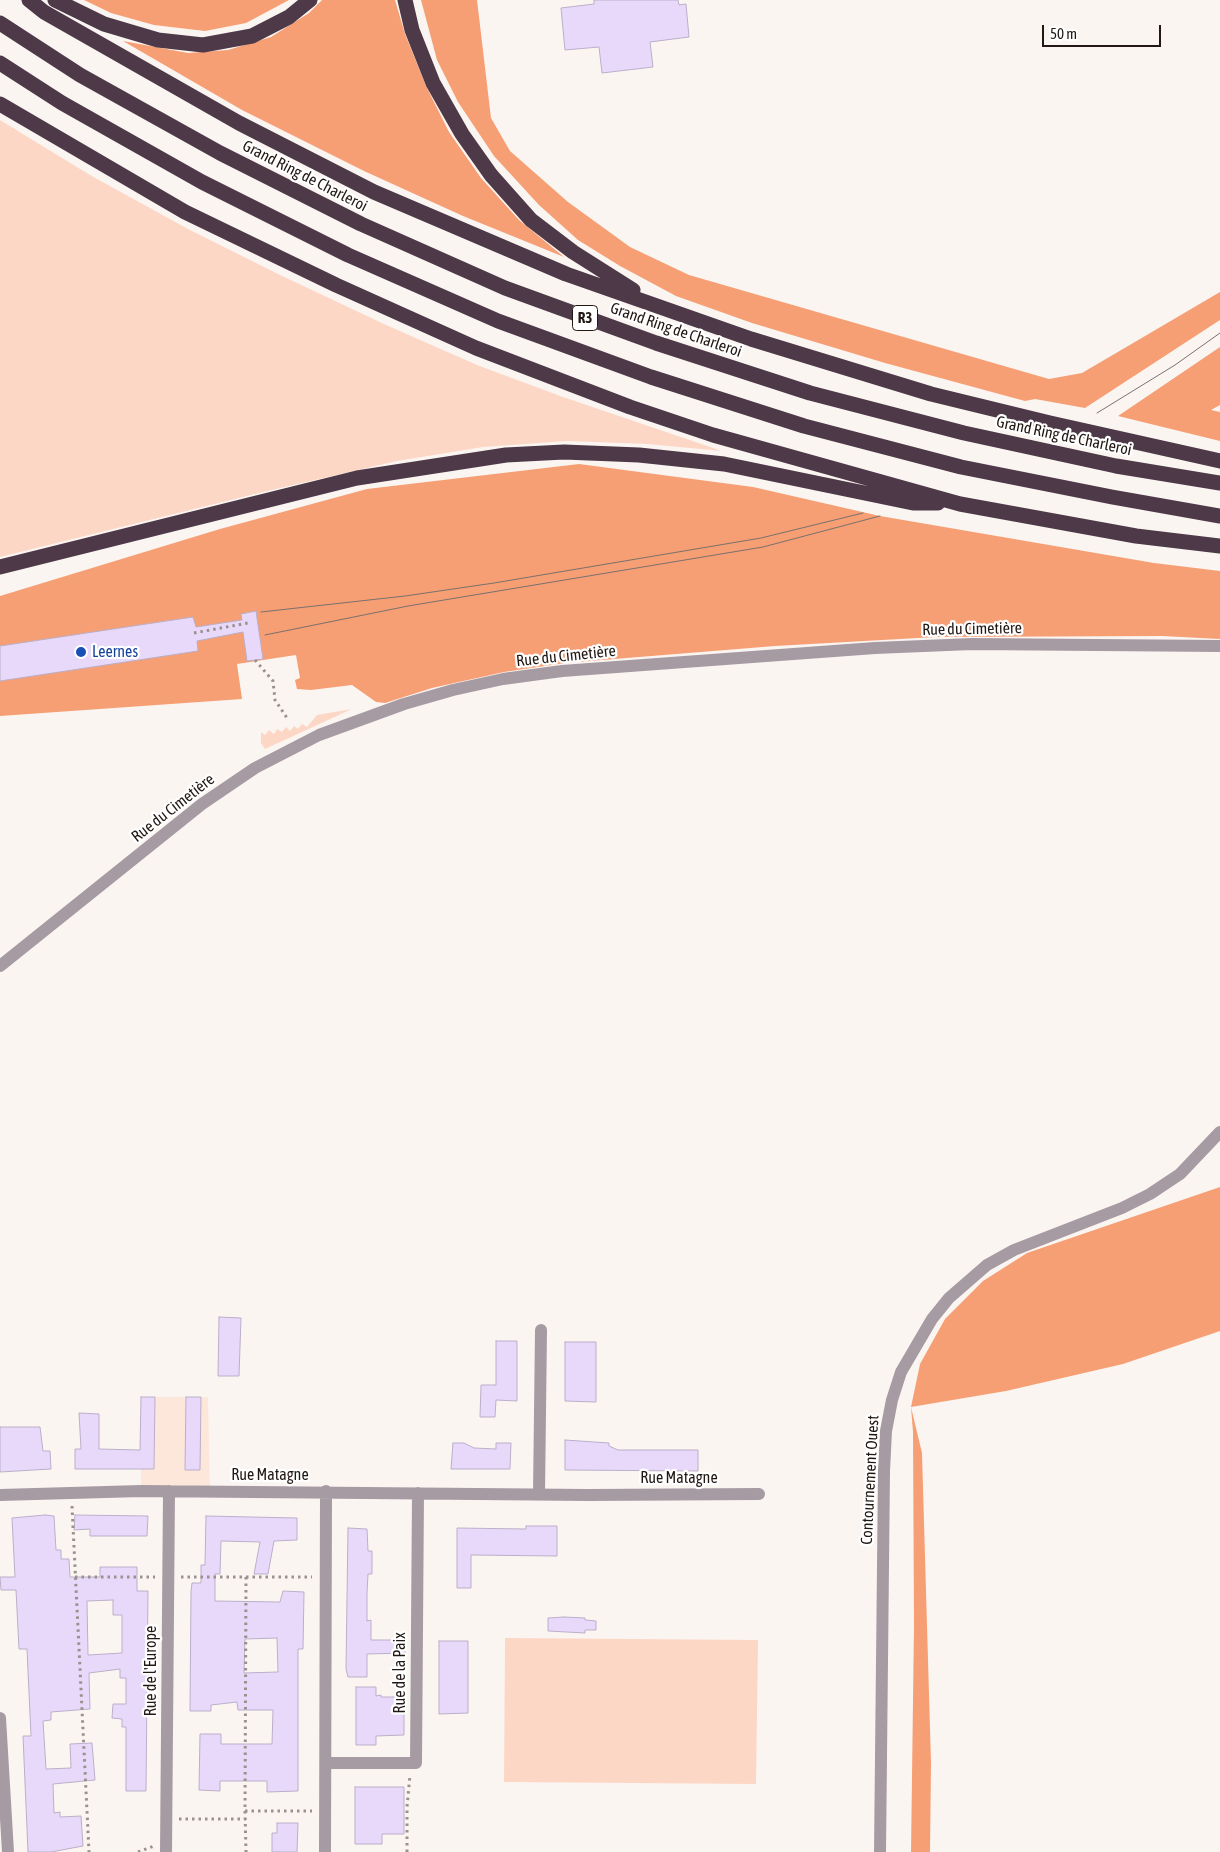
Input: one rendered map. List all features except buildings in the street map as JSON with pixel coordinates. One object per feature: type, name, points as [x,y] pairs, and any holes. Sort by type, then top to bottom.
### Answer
[{"type":"highway","points":[[29,0],[44,12],[239,123],[374,192],[566,274],[751,339],[931,394],[1077,430],[1220,461]]},
{"type":"highway","points":[[55,0],[104,24],[158,40],[204,45],[252,36],[289,17],[310,0]]},
{"type":"highway","points":[[405,0],[412,30],[433,83],[462,134],[491,176],[531,220],[573,252],[655,305]]},
{"type":"highway","name":"Grand Ring de Charleroi","points":[[0,23],[80,75],[220,153],[361,224],[505,288],[656,344],[810,393],[964,433],[1116,466],[1220,483]]},
{"type":"highway","name":"R3","points":[[0,62],[62,102],[202,182],[348,255],[507,324],[651,377],[804,426],[961,467],[1220,516]]},
{"type":"highway","points":[[0,104],[185,212],[336,286],[476,348],[630,407],[713,435],[960,504],[1136,536],[1220,546]]},
{"type":"highway","points":[[0,568],[357,478],[506,456],[564,452],[639,455],[705,462],[797,477],[913,503],[960,504]]},
{"type":"street","name":"Rue du Cimetière","points":[[0,966],[202,804],[255,768],[319,735],[363,718],[453,690],[503,679],[562,671],[875,648],[972,644],[1220,646]]},
{"type":"street","name":"Contournement Ouest","points":[[880,1852],[884,1472],[886,1431],[892,1400],[901,1372],[932,1319],[949,1298],[987,1265],[1022,1246],[1122,1208],[1150,1194],[1180,1174],[1220,1132]]},
{"type":"street","points":[[539,1494],[541,1330]]},
{"type":"street","name":"Rue Matagne","points":[[0,1495],[169,1491],[759,1494]]},
{"type":"street","name":"Rue de l'Europe","points":[[166,1852],[169,1491]]},
{"type":"street","points":[[325,1852],[326,1491]]},
{"type":"street","name":"Rue de la Paix","points":[[412,1763],[416,1763],[418,1493]]},
{"type":"street","points":[[0,1718],[8,1852]]},
{"type":"street","points":[[326,1763],[412,1763]]},
{"type":"path","points":[[194,633],[248,623]]},
{"type":"path","points":[[255,660],[273,681],[275,700],[287,718]]},
{"type":"path","points":[[71,1492],[89,1852]]},
{"type":"path","points":[[75,1577],[326,1577]]},
{"type":"path","points":[[246,1577],[246,1852]]},
{"type":"path","points":[[407,1852],[407,1807],[412,1763]]},
{"type":"path","points":[[245,1812],[326,1811]]},
{"type":"path","points":[[166,1819],[246,1819]]},
{"type":"shaded area","points":[[84,0],[289,0],[246,23],[205,31],[154,25],[111,13]]},
{"type":"shaded area","points":[[322,0],[395,0],[405,34],[426,86],[449,132],[481,178],[519,220],[564,257],[463,216],[364,171],[242,110],[123,41],[188,53],[228,50],[271,37],[309,13]]},
{"type":"shaded area","points":[[421,0],[477,0],[491,118],[510,151],[568,202],[630,247],[689,275],[1049,379],[1082,373],[1220,292],[1220,320],[1085,408],[1035,399],[1025,401],[885,363],[752,323],[676,296],[620,266],[578,240],[539,205],[494,156],[458,102],[437,60]]},
{"type":"shaded area","points":[[0,120],[90,175],[188,229],[384,324],[477,365],[563,397],[722,451],[647,444],[568,441],[483,447],[397,461],[0,557]]},
{"type":"shaded area","points":[[1220,347],[1220,405],[1211,410],[1220,412],[1220,441],[1118,416]]},
{"type":"shaded area","points":[[579,464],[753,487],[880,516],[1154,563],[1220,571],[1220,639],[1162,636],[936,637],[775,646],[565,663],[504,672],[432,688],[385,703],[376,702],[352,685],[311,690],[297,689],[295,680],[300,678],[296,655],[237,664],[242,699],[0,716],[0,596],[220,529],[367,489]]},
{"type":"shaded area","points":[[352,709],[265,749],[261,743],[261,732],[265,735],[269,730],[274,734],[277,729],[282,732],[286,727],[290,731],[294,726],[298,729],[302,724],[307,727],[317,715]]},
{"type":"shaded area","points":[[1220,1187],[1220,1331],[1123,1364],[1006,1391],[911,1407],[920,1364],[945,1319],[983,1281],[1027,1253]]},
{"type":"shaded area","points":[[141,1397],[208,1397],[210,1491],[141,1491]]},
{"type":"shaded area","points":[[911,1407],[922,1453],[931,1763],[930,1852],[911,1852],[914,1625],[913,1432]]},
{"type":"shaded area","points":[[505,1638],[758,1640],[756,1784],[504,1782]]},
{"type":"tram line","points":[[1097,413],[1175,365],[1220,333]]},
{"type":"tram line","points":[[261,612],[405,596],[494,583],[761,538],[863,513]]},
{"type":"tram line","points":[[265,635],[408,606],[763,547],[880,516]]},
{"type":"place","name":"Leernes","points":[[81,652]]}]
